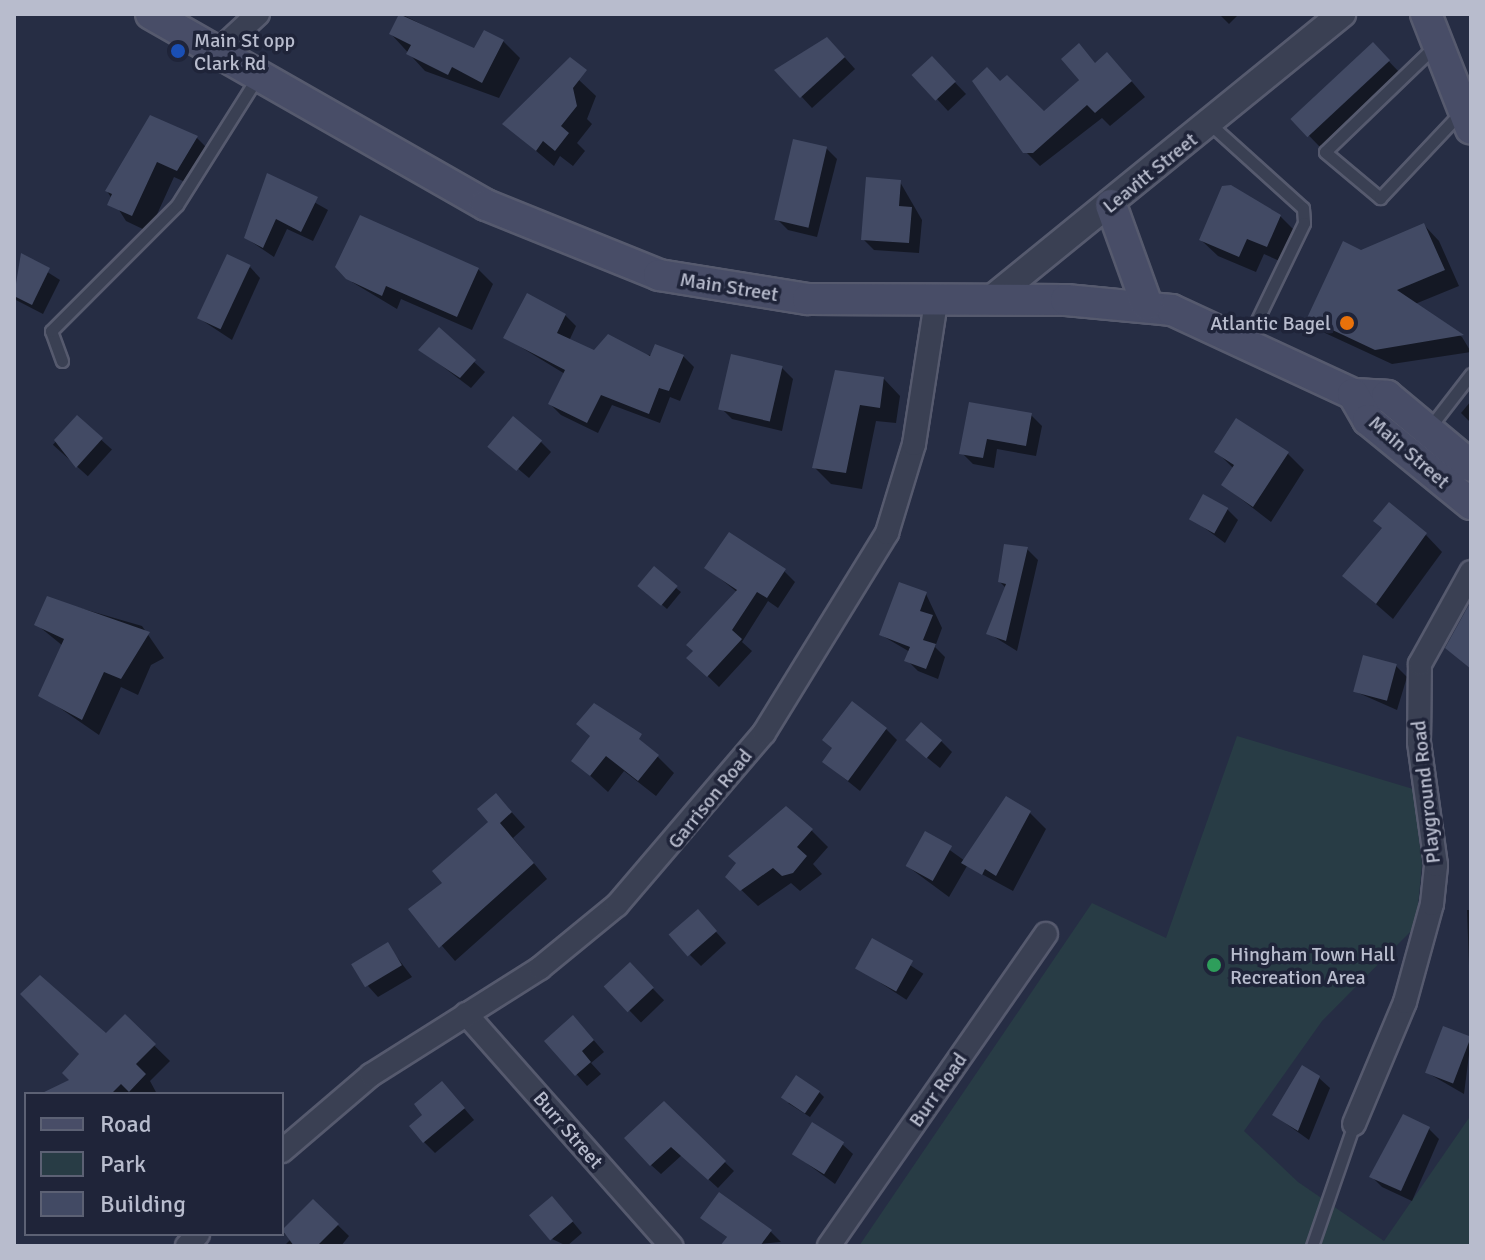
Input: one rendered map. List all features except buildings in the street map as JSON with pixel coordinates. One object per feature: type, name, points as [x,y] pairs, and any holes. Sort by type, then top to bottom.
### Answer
[{"type":"main road","name":"Main Street","points":[[151,14],[486,205],[659,275],[796,297],[1147,305],[1247,341],[1353,394],[1387,396],[1471,466]]},
{"type":"main road","points":[[1426,14],[1467,120]]},
{"type":"main road","points":[[1111,205],[1147,305]]},
{"type":"main road","name":"Main Street","points":[[1353,394],[1368,420],[1471,504]]},
{"type":"main road","points":[[1408,453],[1428,430]]},
{"type":"street","points":[[217,52],[258,14]]},
{"type":"street","name":"Leavitt Street","points":[[1304,38],[1319,14]]},
{"type":"street","name":"Leavitt Street","points":[[990,300],[1210,124],[1304,38],[1342,14]]},
{"type":"street","name":"Garrison Road","points":[[284,1149],[371,1075],[540,968],[644,880],[764,733],[833,631],[887,533],[914,444],[936,302]]},
{"type":"street","name":"Playground Road","points":[[1354,1124],[1405,1002],[1432,904],[1420,664],[1471,572]]},
{"type":"street","name":"Burr Road","points":[[829,1246],[1046,934]]},
{"type":"street","name":"Burr Street","points":[[466,1014],[671,1246]]},
{"type":"lane","points":[[1437,44],[1406,67],[1325,152],[1380,198],[1467,120]]},
{"type":"lane","points":[[62,361],[51,331],[177,205],[259,75]]},
{"type":"lane","points":[[1210,124],[1303,208],[1304,223],[1247,341]]},
{"type":"lane","points":[[1428,430],[1471,374]]},
{"type":"lane","name":"Playground Road","points":[[1312,1246],[1354,1124]]},
{"type":"green space","name":"Hingham Town Hall Recreation Area","points":[[1237,736],[1413,789],[1422,864],[1416,926],[1322,1021],[1244,1131],[1298,1182],[1384,1241],[1471,1115],[1471,1246],[859,1246],[1092,903],[1166,938]]},
{"type":"place","name":"Main St opp Clark Rd","points":[[178,51]]},
{"type":"place","name":"Atlantic Bagel","points":[[1347,323]]},
{"type":"place","name":"Hingham Town Hall Recreation Area","points":[[1214,965]]}]
